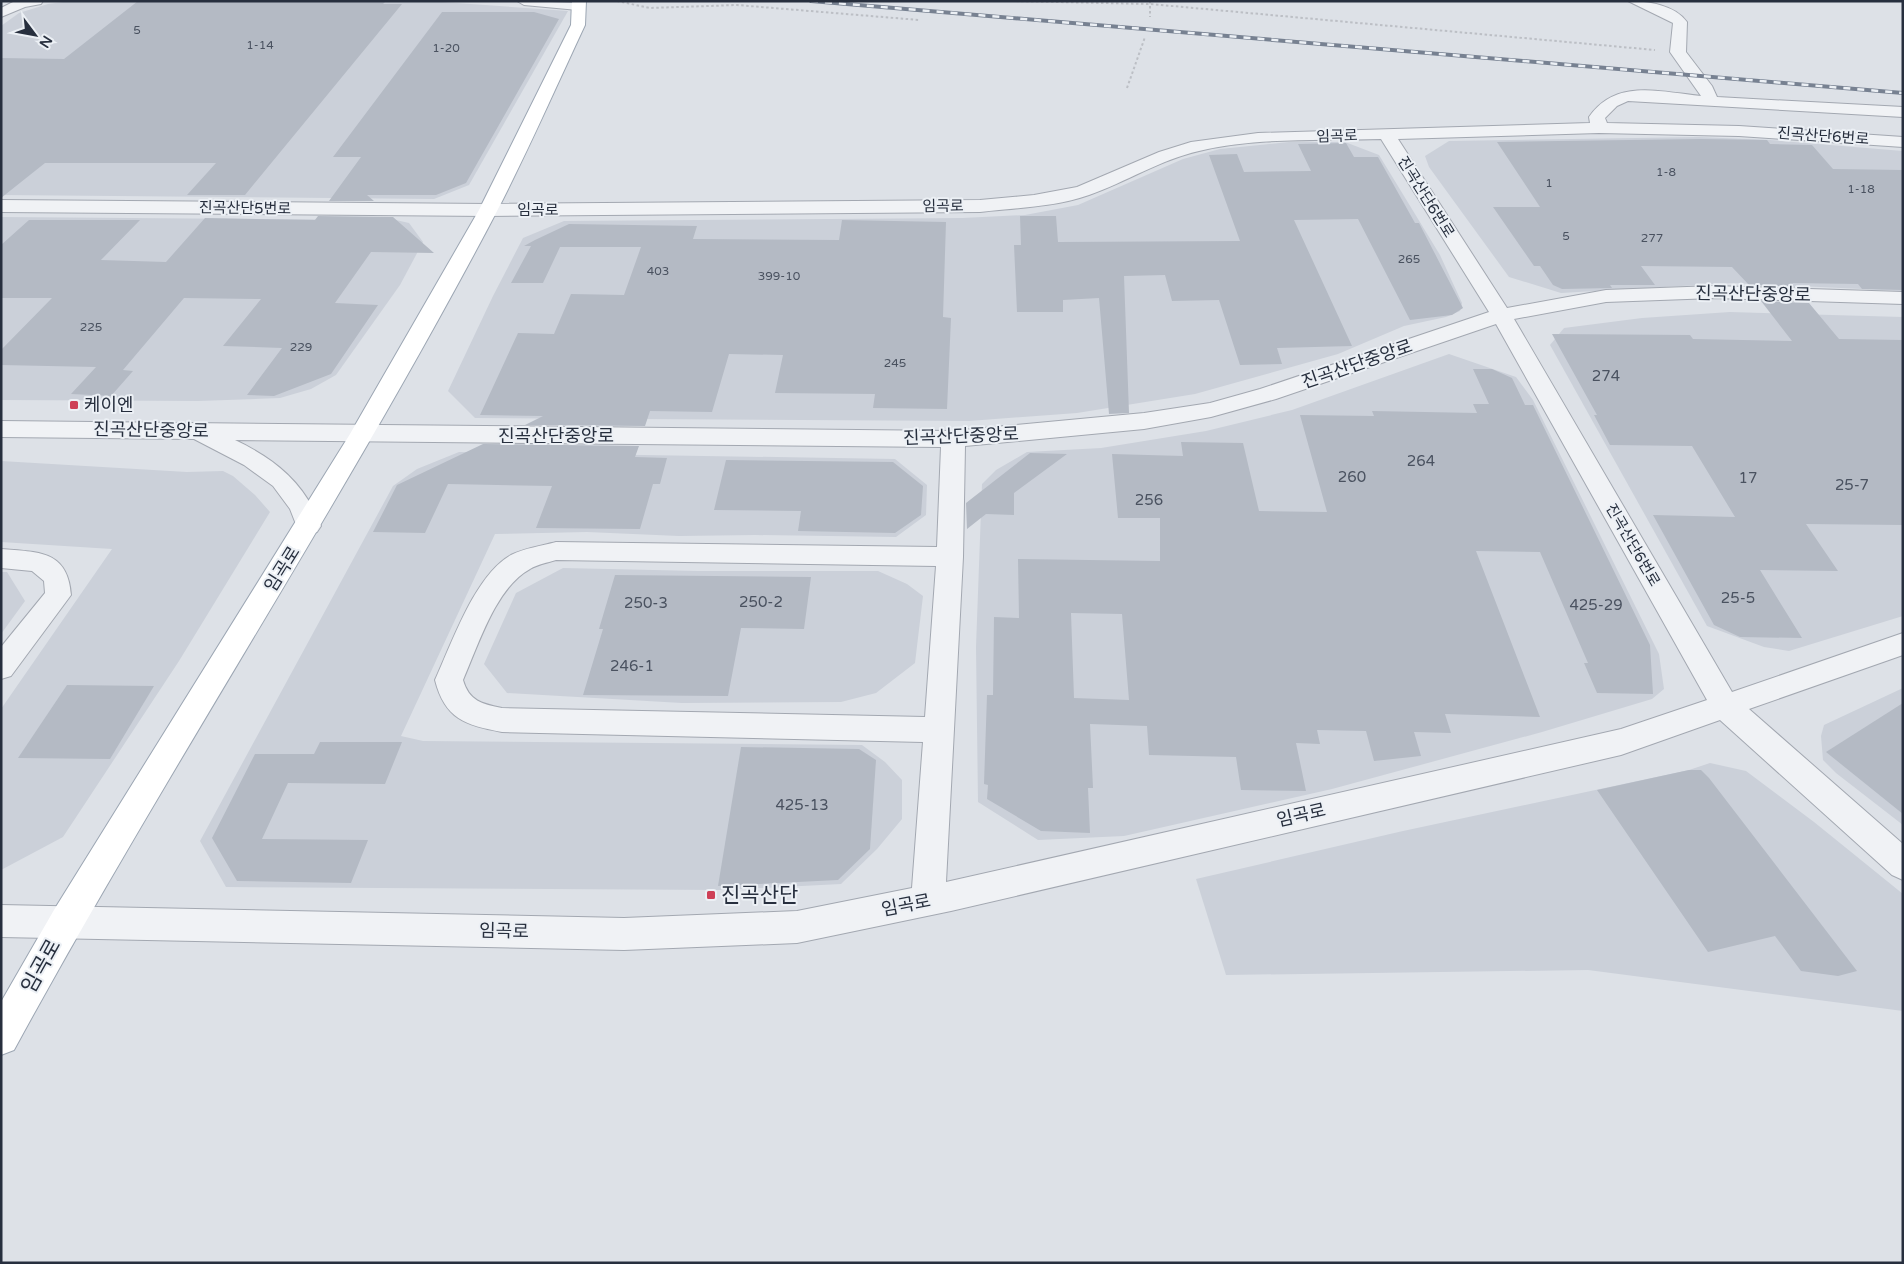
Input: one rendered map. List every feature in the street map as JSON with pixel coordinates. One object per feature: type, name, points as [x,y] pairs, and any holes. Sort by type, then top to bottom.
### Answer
[{"type":"main road","name":"임곡로","points":[[1,1037],[66,921],[308,526],[488,210],[578,25],[579,4]]},
{"type":"street","points":[[1,13],[21,4],[36,1]]},
{"type":"street","points":[[524,1],[579,4]]},
{"type":"street","points":[[1635,1],[1673,16],[1680,22],[1678,52],[1706,89],[1710,102]]},
{"type":"street","points":[[1600,128],[1597,117],[1609,104],[1622,96],[1636,95],[1710,102],[1903,112]]},
{"type":"street","name":"진곡산단6번로","points":[[1387,135],[1600,128],[1739,131],[1903,142]]},
{"type":"street","name":"임곡로","points":[[488,210],[998,204],[1034,201],[1082,191],[1166,156],[1197,146],[1258,138],[1387,135]]},
{"type":"street","name":"진곡산단6번로","points":[[1387,135],[1501,316],[1725,706],[1903,865]]},
{"type":"street","name":"진곡산단5번로","points":[[1,206],[488,210]]},
{"type":"street","name":"진곡산단중앙로","points":[[1,428],[362,434],[953,439],[1144,422],[1211,410],[1268,394],[1501,316],[1606,296],[1714,292],[1903,298]]},
{"type":"street","points":[[186,430],[222,443],[262,462],[298,500],[304,509],[308,526]]},
{"type":"street","points":[[928,901],[950,557],[953,439]]},
{"type":"street","points":[[938,730],[502,720],[476,716],[461,706],[452,696],[449,680],[493,590],[505,575],[518,563],[556,551],[950,557]]},
{"type":"street","points":[[1,558],[40,562],[57,577],[58,595],[1,668]]},
{"type":"street","points":[[1725,706],[1903,644]]},
{"type":"street","name":"임곡로","points":[[66,921],[624,934],[797,927],[928,901],[1621,742],[1725,706]]},
{"type":"street","points":[[1,921],[66,921]]},
{"type":"path","points":[[617,1],[650,8],[737,5],[919,20]]},
{"type":"path","points":[[1010,1],[1150,3],[1678,52]]},
{"type":"path","points":[[1150,3],[1150,16]]},
{"type":"path","points":[[1127,88],[1144,37]]},
{"type":"shaded area","points":[[70,1],[428,1],[568,11],[469,185],[434,199],[1,195],[1,26],[19,13],[48,4]]},
{"type":"shaded area","points":[[1699,137],[1770,140],[1903,151],[1903,291],[1733,283],[1561,293],[1509,277],[1429,167],[1425,156],[1449,141]]},
{"type":"shaded area","points":[[1289,142],[1345,142],[1379,155],[1440,255],[1462,303],[1460,311],[1446,317],[1404,326],[1338,354],[1195,394],[1077,413],[969,421],[475,418],[448,391],[523,238],[564,221],[962,218],[1025,215],[1078,205],[1183,159],[1220,149]]},
{"type":"shaded area","points":[[1,217],[396,220],[409,223],[423,242],[400,285],[336,375],[311,389],[280,398],[198,401],[1,400]]},
{"type":"shaded area","points":[[1730,312],[1903,317],[1903,616],[1789,651],[1764,647],[1707,626],[1550,345],[1564,328],[1642,318]]},
{"type":"shaded area","points":[[1449,354],[1516,377],[1533,400],[1659,654],[1664,689],[1652,699],[1542,732],[1332,789],[1124,836],[1038,840],[978,802],[976,647],[982,484],[996,470],[1027,452],[1101,448],[1206,431],[1292,410]]},
{"type":"shaded area","points":[[459,452],[895,459],[927,485],[926,515],[896,537],[679,536],[587,532],[495,534],[401,736],[423,741],[862,745],[885,762],[902,780],[902,819],[877,849],[841,884],[720,890],[226,887],[200,841],[393,486],[417,469]]},
{"type":"shaded area","points":[[1,461],[187,472],[223,471],[233,476],[255,495],[270,512],[179,661],[63,837],[1,870],[1,709],[112,549],[1,542]]},
{"type":"shaded area","points":[[563,568],[698,571],[878,571],[907,584],[923,596],[915,663],[876,693],[841,702],[682,703],[507,693],[484,664],[516,593]]},
{"type":"shaded area","points":[[1,572],[7,572],[25,601],[1,634]]},
{"type":"shaded area","points":[[1903,688],[1903,825],[1836,773],[1823,760],[1821,736],[1824,725]]},
{"type":"shaded area","points":[[1710,763],[1746,771],[1814,822],[1903,894],[1903,1011],[1588,970],[1226,975],[1196,879],[1403,831],[1689,770]]},
{"type":"building","points":[[138,1],[386,1],[383,4],[402,4],[245,195],[187,195],[216,163],[45,163],[1,198],[1,58],[64,59]]},
{"type":"building","points":[[442,12],[534,12],[559,19],[466,183],[436,195],[367,195],[374,201],[329,201],[361,157],[333,157]]},
{"type":"building","points":[[1767,140],[1770,144],[1812,145],[1833,169],[1903,170],[1903,290],[1862,289],[1858,284],[1792,283],[1795,287],[1749,285],[1732,267],[1641,266],[1655,285],[1610,285],[1612,288],[1562,289],[1553,285],[1540,266],[1534,266],[1493,207],[1540,207],[1497,142]]},
{"type":"building","points":[[1346,143],[1354,157],[1378,157],[1415,223],[1419,223],[1463,308],[1452,315],[1410,320],[1358,219],[1294,220],[1352,346],[1277,348],[1282,364],[1240,365],[1219,300],[1172,301],[1165,275],[1124,276],[1129,413],[1109,414],[1099,298],[1063,300],[1063,312],[1017,312],[1014,245],[1021,245],[1020,216],[1056,216],[1058,242],[1240,241],[1209,155],[1237,154],[1244,172],[1311,171],[1298,144]]},
{"type":"building","points":[[318,216],[393,217],[434,253],[371,252],[335,303],[378,305],[331,374],[274,396],[247,395],[282,348],[223,346],[261,299],[184,298],[123,370],[133,371],[111,396],[71,394],[96,367],[1,365],[1,350],[52,298],[1,298],[1,245],[29,220],[140,220],[101,260],[166,262],[205,218],[315,220]]},
{"type":"building","points":[[842,220],[946,222],[943,317],[951,318],[947,409],[873,408],[875,394],[775,393],[783,355],[729,354],[712,412],[650,411],[645,426],[525,425],[543,416],[480,415],[518,333],[554,334],[571,294],[624,295],[641,247],[560,247],[543,283],[511,283],[531,246],[524,246],[535,240],[569,224],[697,226],[693,239],[839,240]]},
{"type":"building","points":[[1761,301],[1809,303],[1839,339],[1903,340],[1903,525],[1806,524],[1838,571],[1760,570],[1802,638],[1740,637],[1714,625],[1653,515],[1735,517],[1692,446],[1610,445],[1594,415],[1597,415],[1552,334],[1690,335],[1693,339],[1792,341]]},
{"type":"building","points":[[1473,369],[1492,369],[1512,378],[1525,405],[1533,405],[1650,645],[1653,694],[1597,693],[1584,663],[1588,663],[1540,552],[1476,551],[1540,717],[1445,714],[1451,733],[1414,732],[1421,756],[1374,761],[1366,731],[1317,730],[1320,744],[1296,743],[1306,791],[1241,790],[1236,757],[1149,755],[1147,726],[1090,724],[1093,788],[1088,788],[1090,833],[1041,831],[987,799],[988,785],[984,784],[987,695],[993,695],[994,617],[1019,618],[1018,559],[1160,561],[1160,518],[1118,518],[1112,454],[1183,456],[1181,442],[1243,443],[1259,511],[1327,512],[1300,415],[1374,416],[1372,411],[1477,413],[1473,404],[1489,404]],"holes":[[[1071,613],[1122,614],[1129,700],[1074,698]]]},
{"type":"building","points":[[483,444],[639,446],[635,457],[667,458],[660,484],[653,484],[640,529],[536,528],[552,486],[448,484],[425,533],[373,532],[397,485]]},
{"type":"building","points":[[1030,453],[1067,454],[1014,493],[1014,515],[986,514],[967,529],[966,503]]},
{"type":"building","points":[[726,460],[893,462],[923,486],[921,515],[895,533],[798,531],[801,511],[714,510]]},
{"type":"building","points":[[615,575],[811,577],[804,629],[741,628],[728,696],[583,695],[603,629],[599,629]]},
{"type":"building","points":[[67,685],[154,686],[110,759],[18,758]]},
{"type":"building","points":[[1903,703],[1903,814],[1826,752]]},
{"type":"building","points":[[320,742],[402,742],[385,784],[288,783],[262,839],[368,840],[351,883],[237,881],[212,838],[255,754],[314,754]]},
{"type":"building","points":[[741,747],[859,749],[876,760],[870,849],[838,880],[718,886]]},
{"type":"building","points":[[1689,770],[1701,770],[1709,778],[1857,971],[1838,976],[1801,971],[1775,936],[1708,952],[1597,790]]},
{"type":"railway","points":[[811,1],[1903,93]]},
{"type":"place","name":"케이엔","points":[[74,405]]},
{"type":"place","name":"진곡산단","points":[[711,895]]}]
